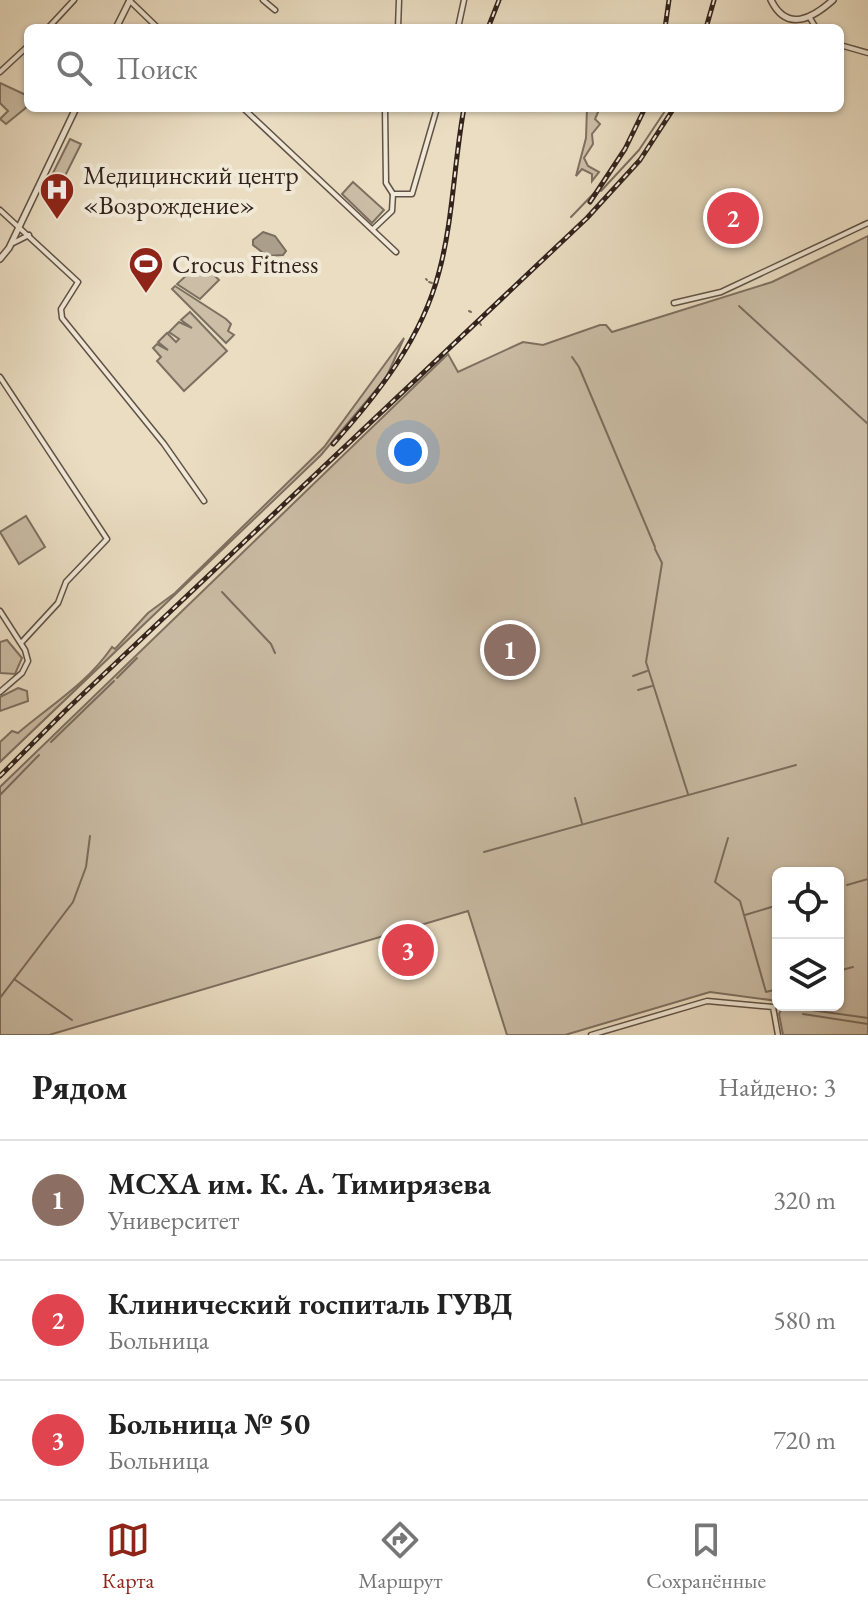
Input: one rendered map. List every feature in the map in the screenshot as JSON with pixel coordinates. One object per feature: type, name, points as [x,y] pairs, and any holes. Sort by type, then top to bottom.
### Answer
[{"type":"street","points":[[52,24],[74,0]]},
{"type":"street","points":[[118,24],[130,0],[154,24]]},
{"type":"street","points":[[263,0],[275,10]]},
{"type":"street","points":[[398,24],[399,0]]},
{"type":"street","points":[[459,24],[464,0]]},
{"type":"street","points":[[771,0],[785,15],[810,18],[833,0]]},
{"type":"street","points":[[810,18],[814,24]]},
{"type":"street","points":[[844,46],[868,53]]},
{"type":"street","points":[[0,72],[24,50]]},
{"type":"street","points":[[9,248],[74,112]]},
{"type":"street","points":[[247,112],[396,252]]},
{"type":"street","points":[[373,229],[392,211],[393,194],[386,183],[385,112]]},
{"type":"street","points":[[393,194],[412,194],[436,112]]},
{"type":"street","points":[[0,210],[78,282],[61,309],[62,318],[147,422],[204,501]]},
{"type":"street","points":[[674,303],[721,292],[868,223]]},
{"type":"street","points":[[0,259],[19,237],[30,235]]},
{"type":"street","points":[[0,377],[107,539],[66,582],[61,597],[21,643]]},
{"type":"street","points":[[0,611],[28,658],[22,673],[0,692]]},
{"type":"street","points":[[591,1035],[717,1000],[773,1007],[778,1035]]},
{"type":"shaded area","points":[[0,83],[24,94],[24,109],[6,124],[0,119],[8,111],[0,103]]},
{"type":"shaded area","points":[[587,112],[598,112],[595,119],[600,124],[592,134],[593,144],[584,158],[588,166],[599,172],[592,181],[592,174],[582,169],[576,176],[586,138]]},
{"type":"shaded area","points":[[70,139],[81,144],[55,196],[44,191]]},
{"type":"shaded area","points":[[353,182],[384,210],[372,223],[342,194]]},
{"type":"shaded area","points":[[263,232],[275,236],[286,251],[283,255],[267,256],[253,245],[253,240]]},
{"type":"shaded area","points":[[868,236],[868,1035],[783,1035],[780,1011],[844,1011],[844,867],[772,867],[772,1000],[710,992],[565,1035],[507,1035],[468,911],[49,1035],[0,1035],[0,787],[448,354],[458,372],[523,342],[543,345],[600,325],[606,325],[612,332],[772,282]]},
{"type":"shaded area","points":[[201,262],[219,280],[200,299],[177,284]]},
{"type":"shaded area","points":[[175,286],[226,319],[231,324],[228,331],[234,335],[226,343],[172,289]]},
{"type":"shaded area","points":[[190,312],[227,351],[184,391],[157,361],[161,357],[153,348],[157,344],[168,350],[158,342],[167,333],[176,342],[179,339],[169,332],[179,322],[192,328],[181,320]]},
{"type":"shaded area","points":[[404,338],[386,378],[321,455],[0,762],[0,742],[12,731],[18,733],[79,684],[112,647],[115,649],[148,613],[175,593],[324,447]]},
{"type":"shaded area","points":[[26,516],[45,547],[19,564],[0,532]]},
{"type":"shaded area","points":[[7,640],[22,658],[15,674],[0,673],[0,642]]},
{"type":"shaded area","points":[[18,688],[27,691],[28,701],[0,711],[0,697]]},
{"type":"waterway","points":[[601,191],[639,150],[664,112]]},
{"type":"waterway","points":[[571,217],[598,189]]},
{"type":"waterway","points":[[739,306],[868,424]]},
{"type":"waterway","points":[[572,357],[579,367],[655,547]]},
{"type":"waterway","points":[[655,549],[662,563],[646,662],[688,794]]},
{"type":"waterway","points":[[222,592],[271,644],[275,653]]},
{"type":"waterway","points":[[117,678],[137,658]]},
{"type":"waterway","points":[[633,676],[647,671]]},
{"type":"waterway","points":[[51,742],[114,681]]},
{"type":"waterway","points":[[638,690],[652,686]]},
{"type":"waterway","points":[[0,795],[39,755]]},
{"type":"waterway","points":[[484,852],[796,765]]},
{"type":"waterway","points":[[575,798],[582,823]]},
{"type":"waterway","points":[[0,998],[73,902],[86,867],[90,836]]},
{"type":"waterway","points":[[728,838],[715,882],[740,901],[766,992],[772,990]]},
{"type":"waterway","points":[[847,885],[868,879]]},
{"type":"waterway","points":[[745,915],[772,907]]},
{"type":"waterway","points":[[844,969],[853,967]]},
{"type":"waterway","points":[[14,979],[72,1020]]},
{"type":"waterway","points":[[818,1011],[868,1018]]},
{"type":"waterway","points":[[803,1014],[868,1024]]},
{"type":"railway","points":[[490,24],[499,0]]},
{"type":"railway","points":[[666,24],[669,0]]},
{"type":"railway","points":[[707,24],[714,0]]},
{"type":"railway","points":[[333,444],[382,385],[422,320],[439,272],[447,232],[463,112]]},
{"type":"railway","points":[[590,202],[625,149],[643,112]]},
{"type":"railway","points":[[0,776],[587,218],[640,160],[671,112]]},
{"type":"place","name":"Клинический госпиталь ГУВД","points":[[733,218]]},
{"type":"place","name":"Медицинский центр «Возрождение»","points":[[57,221]]},
{"type":"place","name":"Crocus Fitness","points":[[146,295]]},
{"type":"place","name":"МСХА им. К. А. Тимирязева","points":[[510,650]]},
{"type":"place","name":"Больница № 50","points":[[408,950]]}]
